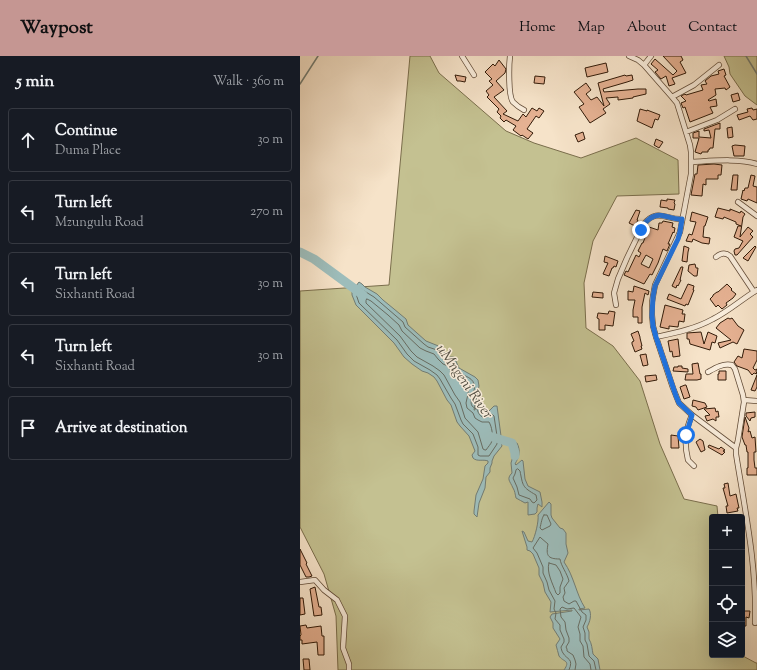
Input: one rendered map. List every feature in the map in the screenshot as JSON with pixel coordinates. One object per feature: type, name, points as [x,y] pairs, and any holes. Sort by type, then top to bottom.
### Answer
[{"type":"street","points":[[462,56],[474,76]]},
{"type":"street","points":[[510,56],[509,68],[511,99],[524,110]]},
{"type":"street","points":[[629,56],[638,60],[644,65],[672,97],[679,109],[690,145],[692,162],[678,239],[655,286],[652,315],[656,337],[679,403],[692,415],[736,448]]},
{"type":"street","points":[[644,65],[651,56]]},
{"type":"street","points":[[672,97],[694,85],[719,65]]},
{"type":"street","points":[[686,132],[717,120],[735,109]]},
{"type":"street","points":[[692,162],[722,160],[757,164]]},
{"type":"street","points":[[738,202],[757,216]]},
{"type":"street","points":[[616,305],[614,293],[618,279],[637,236],[647,221],[660,215],[682,219]]},
{"type":"street","points":[[656,337],[702,325],[728,310],[755,291],[730,256],[725,253],[716,257]]},
{"type":"street","points":[[708,372],[727,364],[732,365],[735,369],[744,400],[736,454],[751,548],[756,598],[755,623]]},
{"type":"street","points":[[744,400],[757,401]]},
{"type":"street","points":[[692,415],[685,443],[688,460],[694,466]]},
{"type":"street","points":[[300,582],[315,580],[324,590],[337,600],[345,616],[343,648],[349,664],[349,670]]},
{"type":"shaded area","points":[[410,56],[430,56],[439,73],[506,131],[534,143],[581,158],[636,138],[678,160],[679,194],[617,196],[593,241],[584,283],[586,328],[613,346],[640,381],[660,444],[684,499],[717,506],[718,514],[709,514],[709,658],[745,657],[757,663],[757,670],[338,670],[336,616],[324,574],[300,527],[300,291],[389,285]]},
{"type":"shaded area","points":[[724,56],[757,56],[757,105],[745,96],[730,74],[729,67]]},
{"type":"water","points":[[359,282],[377,294],[406,319],[408,325],[426,341],[441,347],[449,357],[454,357],[459,368],[478,380],[479,386],[474,410],[479,401],[481,402],[481,410],[483,413],[487,413],[494,406],[497,406],[502,446],[494,456],[490,472],[486,477],[485,488],[479,503],[477,517],[474,514],[476,495],[483,479],[485,466],[488,461],[476,460],[473,458],[472,455],[475,451],[469,436],[457,422],[451,405],[434,377],[422,371],[404,357],[394,343],[356,305],[352,291]]},
{"type":"water","points":[[515,443],[517,443],[519,451],[515,464],[516,465],[522,460],[523,461],[525,479],[528,486],[540,492],[542,507],[538,504],[537,512],[535,514],[528,515],[528,502],[525,503],[516,498],[509,480],[512,473],[511,463],[514,453],[512,449]]},
{"type":"water","points":[[549,502],[551,504],[552,518],[566,533],[568,553],[564,562],[585,608],[579,610],[589,609],[590,611],[590,618],[587,627],[589,639],[593,654],[598,659],[600,670],[564,670],[567,663],[559,656],[556,645],[560,639],[553,628],[553,623],[550,617],[552,614],[572,610],[550,612],[551,602],[545,592],[539,575],[539,568],[533,554],[527,550],[522,531],[524,532],[528,541],[532,542],[538,521],[538,515]]},
{"type":"building","points":[[663,56],[681,56],[683,60],[680,62],[686,73],[672,78],[675,84],[669,86],[666,76],[661,79],[655,72],[658,70],[651,64],[655,59],[673,75],[677,71]]},
{"type":"building","points":[[499,60],[506,69],[505,73],[496,81],[504,90],[494,97],[507,111],[503,114],[518,121],[523,114],[526,117],[532,108],[537,111],[539,108],[544,111],[539,118],[536,116],[527,129],[533,133],[528,139],[513,130],[516,126],[506,120],[504,122],[500,118],[501,116],[497,112],[499,109],[487,97],[489,95],[486,91],[493,85],[489,81],[492,79],[485,72],[493,64],[495,66]]},
{"type":"building","points":[[606,63],[608,72],[587,77],[585,68]]},
{"type":"building","points":[[724,69],[726,75],[724,76],[730,87],[726,90],[725,88],[715,89],[716,95],[708,100],[716,99],[717,106],[710,107],[713,113],[690,122],[685,107],[683,108],[681,103],[686,101],[681,96],[703,90],[701,85],[707,84],[705,81],[711,76],[719,74],[718,71]]},
{"type":"building","points":[[455,75],[466,77],[465,82],[457,81]]},
{"type":"building","points":[[625,75],[632,75],[633,80],[603,89],[604,92],[646,89],[646,94],[618,100],[618,97],[606,98],[610,104],[603,109],[606,113],[590,123],[579,107],[584,104],[574,92],[586,83],[591,90],[586,94],[591,100],[597,97],[604,106],[598,83]]},
{"type":"building","points":[[535,76],[545,77],[544,84],[534,83]]},
{"type":"building","points":[[738,93],[740,100],[733,102],[731,95]]},
{"type":"building","points":[[752,108],[753,110],[757,109],[757,119],[753,120],[750,116],[739,120],[737,115],[748,112],[747,109]]},
{"type":"building","points":[[640,109],[660,115],[658,120],[655,119],[652,128],[637,121]]},
{"type":"building","points":[[720,123],[720,129],[715,129],[713,148],[710,148],[708,152],[702,152],[701,154],[695,152],[699,138],[693,138],[693,133],[699,131],[699,137],[711,138],[709,130],[704,131],[704,129]]},
{"type":"building","points":[[732,127],[733,137],[728,138],[727,128]]},
{"type":"building","points":[[583,132],[585,139],[578,142],[575,135]]},
{"type":"building","points":[[656,139],[663,142],[659,148],[654,145]]},
{"type":"building","points":[[732,146],[745,146],[744,156],[734,156]]},
{"type":"building","points":[[698,165],[722,165],[721,175],[718,175],[718,179],[706,179],[706,185],[703,184],[702,196],[691,195]]},
{"type":"building","points":[[733,175],[738,175],[737,190],[731,190]]},
{"type":"building","points":[[751,175],[755,176],[753,186],[757,187],[757,203],[748,199],[747,201],[741,199],[743,190],[744,191],[745,188],[748,188]]},
{"type":"building","points":[[667,199],[675,200],[674,210],[660,207],[661,200],[667,201]]},
{"type":"building","points":[[718,208],[730,211],[730,209],[740,213],[741,211],[745,214],[743,217],[740,237],[748,227],[753,231],[750,234],[753,237],[737,255],[735,255],[734,251],[735,249],[739,248],[743,241],[734,237],[738,226],[741,226],[724,217],[723,219],[715,217]]},
{"type":"building","points":[[636,210],[640,211],[635,226],[629,223]]},
{"type":"building","points":[[692,212],[708,217],[704,226],[703,237],[710,238],[709,244],[693,239],[692,242],[686,241],[689,234],[692,235],[696,222],[690,221]]},
{"type":"building","points":[[663,221],[673,223],[672,227],[675,228],[668,244],[670,244],[667,251],[663,249],[652,275],[650,274],[644,284],[624,275],[626,271],[628,272],[636,255],[639,257],[641,253],[638,251],[643,243],[649,227],[658,230],[659,223],[662,223]],"holes":[[[646,255],[653,259],[649,268],[641,264]]]},
{"type":"building","points":[[684,246],[689,248],[687,262],[682,261]]},
{"type":"building","points":[[755,246],[756,247],[748,261],[743,258]]},
{"type":"building","points":[[605,256],[618,261],[616,267],[614,266],[612,268],[609,276],[603,274],[608,263],[604,262]]},
{"type":"building","points":[[695,264],[696,268],[698,268],[697,276],[694,276],[688,271],[689,265]]},
{"type":"building","points":[[681,267],[683,267],[681,280],[676,288],[672,286]]},
{"type":"building","points":[[688,284],[694,286],[694,290],[688,305],[686,304],[685,306],[667,299],[669,294],[681,299]]},
{"type":"building","points":[[727,284],[736,294],[722,309],[718,305],[716,307],[710,299]]},
{"type":"building","points":[[634,286],[649,291],[648,295],[645,293],[642,307],[642,323],[638,323],[638,317],[633,317],[635,300],[628,300],[628,291],[633,292]]},
{"type":"building","points":[[593,292],[603,293],[603,298],[592,297]]},
{"type":"building","points":[[665,305],[683,310],[682,314],[685,314],[684,322],[679,321],[678,327],[669,326],[669,329],[660,327]]},
{"type":"building","points":[[609,311],[615,312],[613,326],[605,325],[605,330],[599,330],[599,319],[597,318],[598,313],[608,314]]},
{"type":"building","points":[[728,318],[732,318],[738,326],[744,330],[737,344],[733,342],[720,348],[718,343],[731,340],[716,328],[720,323]]},
{"type":"building","points":[[638,331],[642,349],[635,352],[632,344],[634,341],[631,334]]},
{"type":"building","points":[[701,332],[704,344],[708,332],[717,336],[715,343],[712,342],[710,350],[690,344],[689,339],[687,339],[687,333]]},
{"type":"building","points":[[678,339],[680,356],[673,357],[672,351],[670,352],[668,341]]},
{"type":"building","points":[[744,349],[757,351],[757,360],[753,368],[755,370],[757,369],[757,374],[754,373],[752,375],[748,370],[737,366],[734,362],[738,356],[742,358]]},
{"type":"building","points":[[646,354],[648,365],[643,366],[640,355]]},
{"type":"building","points":[[698,363],[701,379],[685,380],[686,374],[693,374],[692,364]]},
{"type":"building","points":[[678,366],[688,369],[688,372],[673,371],[674,367]]},
{"type":"building","points":[[719,371],[726,371],[726,380],[718,380]]},
{"type":"building","points":[[656,375],[657,380],[646,382],[645,376]]},
{"type":"building","points":[[757,375],[757,387],[755,391],[751,390]]},
{"type":"building","points":[[685,385],[690,397],[684,399],[680,387]]},
{"type":"building","points":[[693,400],[705,403],[707,407],[698,410],[696,407],[692,406]]},
{"type":"building","points":[[715,408],[716,412],[718,411],[719,417],[716,417],[716,421],[713,419],[707,421],[705,416],[710,415],[704,409]]},
{"type":"building","points":[[755,412],[755,417],[751,418],[750,421],[746,416],[746,413]]},
{"type":"building","points":[[745,417],[749,428],[748,432],[750,431],[752,438],[755,437],[756,452],[754,452],[754,460],[755,468],[757,468],[757,475],[747,475],[748,452],[742,437]]},
{"type":"building","points":[[671,435],[678,436],[679,448],[671,448]]},
{"type":"building","points":[[700,439],[703,441],[705,450],[701,452],[696,442]]},
{"type":"building","points":[[709,445],[719,449],[721,447],[725,450],[723,451],[725,452],[722,455],[708,447]]},
{"type":"building","points":[[728,483],[730,496],[736,494],[739,508],[737,508],[738,511],[727,513],[726,506],[728,506],[723,488],[725,488],[724,484]]},
{"type":"building","points":[[300,549],[312,576],[306,577],[300,565]]},
{"type":"building","points":[[315,587],[322,615],[314,616],[310,589]]},
{"type":"building","points":[[300,598],[303,598],[305,614],[300,615]]},
{"type":"building","points":[[745,611],[750,611],[749,618],[746,617],[746,626]]},
{"type":"building","points":[[306,625],[307,628],[321,626],[322,636],[324,636],[324,655],[318,655],[317,642],[302,644],[302,640],[300,640],[300,626]]},
{"type":"building","points":[[303,659],[309,659],[310,670],[304,670]]},
{"type":"waterway","points":[[300,84],[318,56]]},
{"type":"waterway","points":[[746,56],[757,74]]},
{"type":"waterway","name":"uMngeni River","points":[[300,252],[314,259],[363,295]]},
{"type":"waterway","name":"uMngeni River","points":[[489,436],[512,443],[515,456]]},
{"type":"route","points":[[641,230],[647,221],[655,216],[660,215],[680,220],[682,219],[678,239],[655,286],[652,315],[656,337],[676,396],[679,403],[692,415],[686,435]]}]
